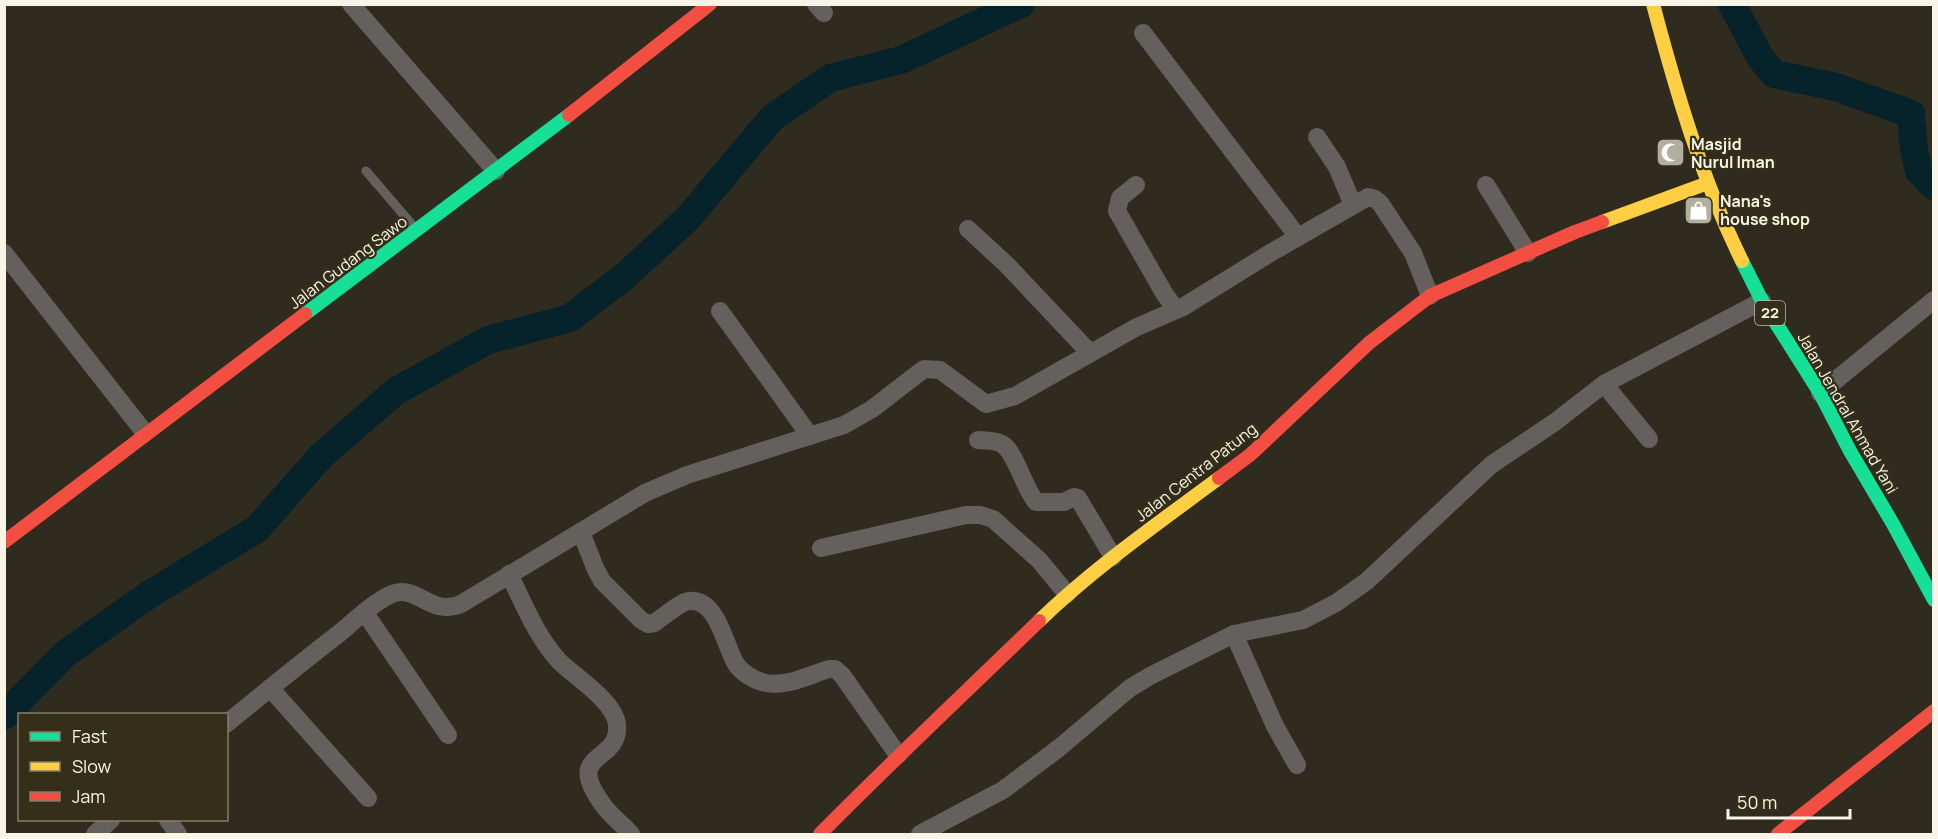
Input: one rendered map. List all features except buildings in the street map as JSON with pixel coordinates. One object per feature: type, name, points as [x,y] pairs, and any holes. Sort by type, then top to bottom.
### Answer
[{"type":"main road","name":"Jalan Gudang Sawo","points":[[4,542],[496,171],[710,4]]},
{"type":"main road","name":"Jalan Jendral Ahmad Yani","points":[[1653,4],[1672,75],[1708,183],[1728,232],[1762,301],[1820,393],[1934,600]]},
{"type":"main road","name":"Jalan Centra Patung","points":[[820,834],[898,755],[1067,594],[1250,455],[1335,373],[1369,343],[1430,296],[1575,232],[1708,183]]},
{"type":"main road","points":[[1778,834],[1934,711]]},
{"type":"street","points":[[351,4],[496,171]]},
{"type":"street","points":[[1143,33],[1298,237]]},
{"type":"street","points":[[1317,137],[1337,167],[1353,205]]},
{"type":"street","points":[[1136,185],[1122,196],[1117,203],[1116,211],[1176,310]]},
{"type":"street","points":[[1486,185],[1528,253]]},
{"type":"street","points":[[228,722],[365,613],[391,595],[404,592],[434,606],[451,608],[645,493],[687,475],[844,425],[872,409],[924,369],[940,370],[986,404],[1015,396],[1137,327],[1176,310],[1368,197],[1380,203],[1413,253],[1430,296]]},
{"type":"street","points":[[968,229],[1007,265],[1090,353]]},
{"type":"street","points":[[4,253],[145,434]]},
{"type":"street","points":[[1820,393],[1934,300]]},
{"type":"street","points":[[920,834],[1003,790],[1059,748],[1130,688],[1234,634],[1303,620],[1336,603],[1367,581],[1491,465],[1555,423],[1604,384],[1762,301]]},
{"type":"street","points":[[720,311],[810,436]]},
{"type":"street","points":[[1604,384],[1650,439]]},
{"type":"street","points":[[978,440],[996,441],[1008,448],[1036,502],[1064,502],[1074,497],[1078,498],[1113,557]]},
{"type":"street","points":[[820,548],[966,515],[980,515],[993,519],[1014,537],[1039,560],[1067,594]]},
{"type":"street","points":[[581,532],[602,580],[641,620],[648,624],[654,623],[687,601],[696,602],[714,616],[735,663],[744,673],[768,684],[786,683],[835,669],[842,675],[898,755]]},
{"type":"street","points":[[509,574],[538,632],[549,648],[560,662],[606,703],[617,722],[616,735],[611,747],[591,763],[587,771],[590,782],[603,805],[631,834]]},
{"type":"street","points":[[365,613],[448,735]]},
{"type":"street","points":[[1234,634],[1275,726],[1297,765]]},
{"type":"street","points":[[270,688],[368,798]]},
{"type":"street","points":[[94,834],[109,821]]},
{"type":"street","points":[[169,821],[178,834]]},
{"type":"lane","points":[[366,171],[417,231]]},
{"type":"waterway","points":[[4,716],[65,654],[150,594],[257,529],[321,456],[396,391],[488,340],[570,318],[625,276],[688,218],[772,118],[830,78],[901,60],[1021,4]]},
{"type":"waterway","points":[[1732,4],[1760,57],[1774,74],[1836,87],[1911,114],[1914,150],[1919,171],[1934,186]]},
{"type":"traffic: fast","points":[[305,314],[569,115]]},
{"type":"traffic: fast","points":[[1742,261],[1762,301],[1820,393],[1934,600]]},
{"type":"traffic: slow","points":[[1653,4],[1702,167],[1742,261]]},
{"type":"traffic: slow","points":[[1602,222],[1708,183]]},
{"type":"traffic: slow","points":[[1039,621],[1149,529],[1219,478]]},
{"type":"traffic: jam","points":[[569,115],[710,4]]},
{"type":"traffic: jam","points":[[1219,478],[1250,455],[1369,343],[1430,296],[1602,222]]},
{"type":"traffic: jam","points":[[4,542],[305,314]]},
{"type":"traffic: jam","points":[[820,834],[1039,621]]},
{"type":"traffic: jam","points":[[1778,834],[1934,711]]},
{"type":"place","name":"Masjid Nurul Iman","points":[[1670,153]]},
{"type":"place","name":"Nana's house shop","points":[[1699,210]]}]
